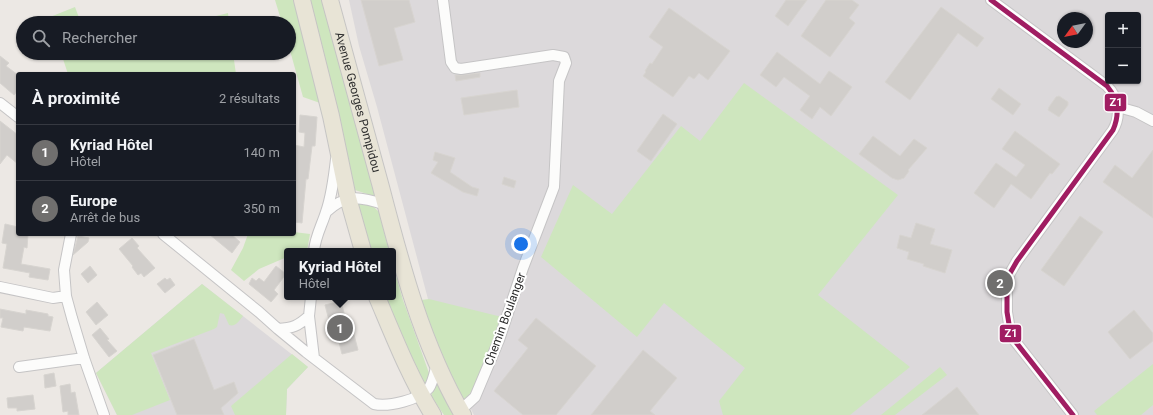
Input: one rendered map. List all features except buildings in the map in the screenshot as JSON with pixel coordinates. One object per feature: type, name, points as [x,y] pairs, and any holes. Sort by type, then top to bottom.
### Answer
[{"type":"main road","points":[[302,0],[331,116],[348,198],[361,248]]},
{"type":"main road","name":"Avenue Georges Pompidou","points":[[330,0],[412,296],[437,364],[461,412]]},
{"type":"main road","points":[[378,300],[397,345],[414,397],[432,415]]},
{"type":"street","name":"Chemin Boulanger","points":[[443,0],[451,62],[455,68],[461,69],[553,55],[564,57],[566,63],[559,81],[554,187],[523,268],[500,340],[475,397],[461,412]]},
{"type":"street","points":[[991,0],[1107,86],[1115,98],[1118,108],[1117,119],[1113,130],[1017,261],[1009,275],[1007,284],[1007,312],[1011,336],[1073,415]]},
{"type":"street","points":[[0,103],[16,115]]},
{"type":"street","points":[[1118,108],[1136,112],[1153,121]]},
{"type":"street","points":[[314,248],[332,188],[337,149]]},
{"type":"street","points":[[326,212],[334,205],[348,198],[360,197],[386,205]]},
{"type":"street","points":[[71,236],[64,270],[66,296],[84,358],[104,415]]},
{"type":"street","points":[[165,236],[366,400],[374,404],[378,405],[414,397],[429,387],[437,364]]},
{"type":"street","points":[[0,287],[54,298],[66,296]]},
{"type":"street","points":[[310,300],[309,316],[314,358]]},
{"type":"street","points":[[278,329],[289,328],[297,325],[309,316]]},
{"type":"street","points":[[19,367],[84,358]]},
{"type":"shaded area","points":[[349,0],[1153,0],[1153,415],[474,415],[441,348],[377,107],[359,46]]},
{"type":"shaded area","points":[[202,284],[308,367],[287,389],[286,415],[117,415],[96,373]]},
{"type":"green space","points":[[275,0],[294,0],[320,103],[303,97],[293,60],[296,60],[296,16],[280,16]]},
{"type":"green space","points":[[307,0],[325,0],[376,197],[352,189]]},
{"type":"green space","points":[[75,7],[78,16],[52,16]]},
{"type":"green space","points":[[228,13],[228,16],[216,16]]},
{"type":"green space","points":[[63,60],[234,60],[236,72],[135,72],[67,72]]},
{"type":"green space","points":[[744,83],[898,195],[818,295],[910,367],[850,415],[723,415],[719,401],[745,368],[664,303],[637,337],[541,257],[573,185],[612,214],[681,126],[700,141]]},
{"type":"green space","points":[[357,200],[370,203],[379,212],[388,248],[366,248]]},
{"type":"green space","points":[[296,232],[310,234],[308,248],[284,248],[284,258],[259,269],[244,281],[231,270],[243,248],[247,236],[296,236]]},
{"type":"green space","points":[[396,276],[429,373],[427,384],[425,385],[384,300],[396,300]]},
{"type":"green space","points":[[202,284],[243,316],[234,325],[229,325],[224,314],[220,313],[217,327],[214,329],[151,353],[170,400],[132,415],[117,415],[96,373]]},
{"type":"green space","points":[[429,299],[502,317],[476,386],[464,401],[438,353],[421,300]]},
{"type":"green space","points":[[292,354],[308,367],[287,389],[286,415],[235,415],[231,406]]},
{"type":"green space","points":[[1153,364],[1153,405],[1141,415],[1097,415],[1094,411]]},
{"type":"green space","points":[[940,367],[947,375],[895,415],[881,415]]},
{"type":"green space","points":[[437,378],[458,415],[444,415],[431,396]]},
{"type":"transit line","name":"Z1","points":[[991,0],[1107,86],[1116,101],[1117,118],[1113,130],[1017,261],[1009,275],[1007,284],[1007,312],[1011,336],[1073,415]]},
{"type":"place","name":"Europe","points":[[1000,283]]},
{"type":"place","name":"Kyriad Hôtel","points":[[340,328]]}]
